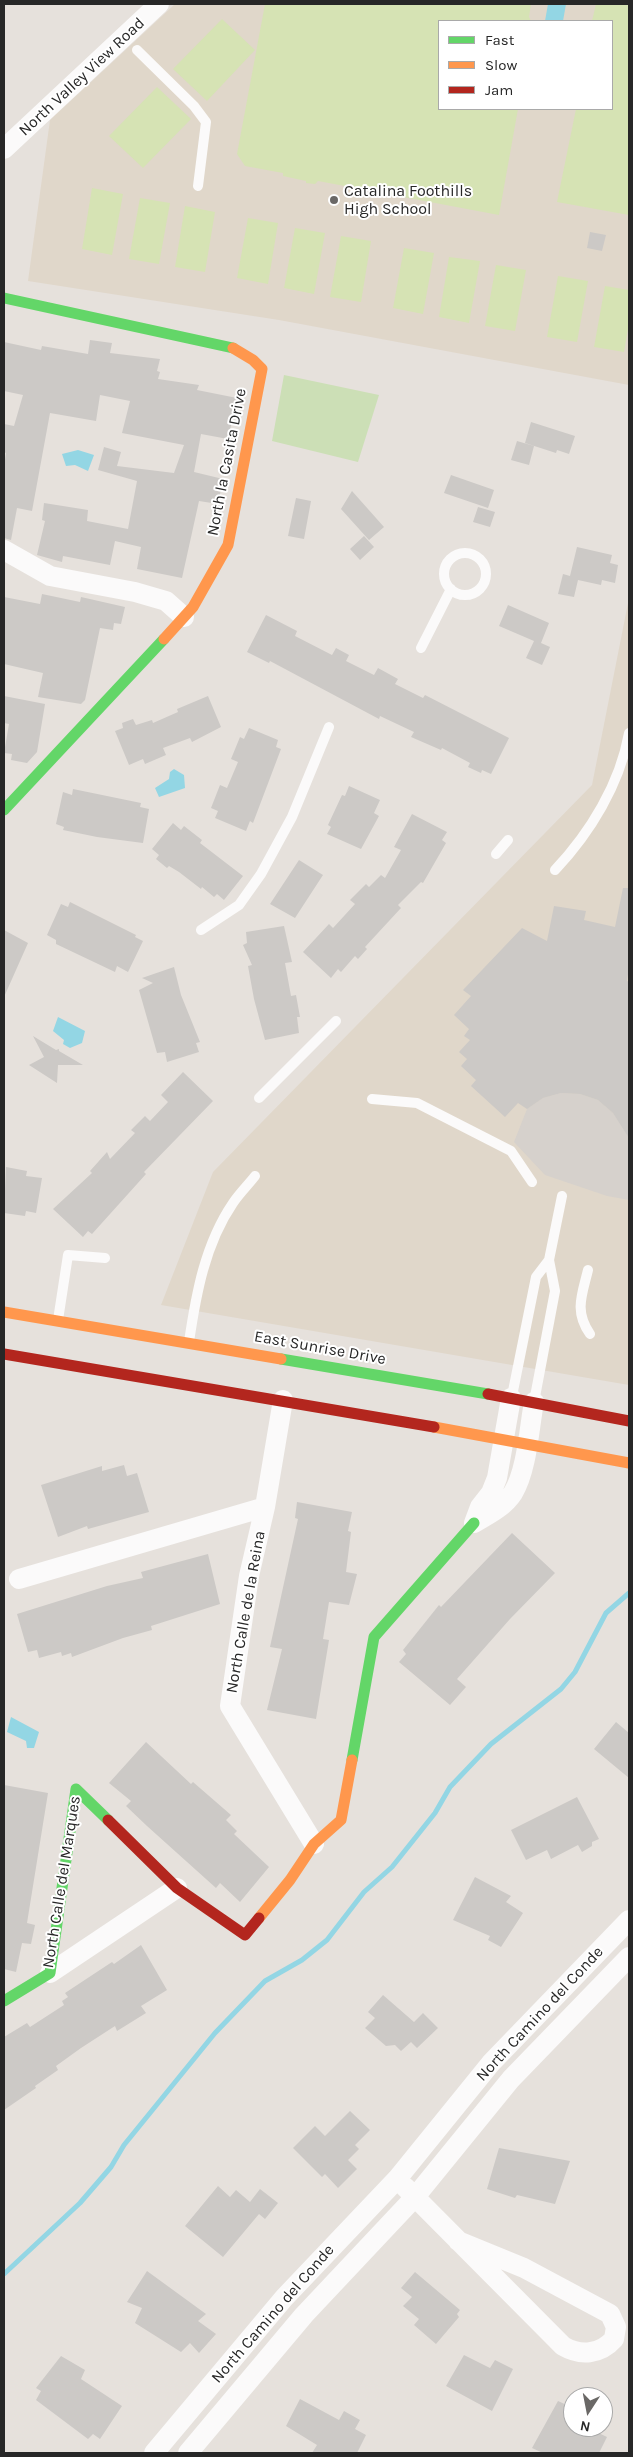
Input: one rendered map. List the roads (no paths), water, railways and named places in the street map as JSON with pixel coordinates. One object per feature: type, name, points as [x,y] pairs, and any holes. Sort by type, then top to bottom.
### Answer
[{"type":"street","name":"North Valley View Road","points":[[4,149],[159,4]]},
{"type":"street","name":"North la Casita Drive","points":[[4,298],[232,346],[253,360],[262,369],[228,545],[193,607],[4,810]]},
{"type":"street","points":[[4,550],[50,576],[158,598],[166,601],[184,617]]},
{"type":"street","name":"East Sunrise Drive","points":[[4,1312],[534,1402],[629,1421]]},
{"type":"street","points":[[4,1354],[284,1400],[629,1463]]},
{"type":"street","name":"North Calle del Marques","points":[[474,1523],[480,1507],[491,1493],[497,1478],[511,1398]]},
{"type":"street","name":"North Calle de la Reina","points":[[284,1400],[265,1507],[249,1576],[230,1706],[314,1844]]},
{"type":"street","name":"North Calle del Marques","points":[[4,2001],[50,1973],[76,1788],[177,1888],[245,1936],[290,1880],[314,1844],[341,1820],[374,1637],[474,1523],[497,1510],[513,1493],[522,1469],[534,1402]]},
{"type":"street","name":"North Calle de la Reina","points":[[19,1578],[265,1507]]},
{"type":"street","points":[[50,1973],[177,1888]]},
{"type":"street","name":"North Camino del Conde","points":[[154,2453],[284,2298],[397,2179],[491,2062],[629,1920]]},
{"type":"street","name":"North Camino del Conde","points":[[188,2453],[304,2315],[414,2197],[511,2080],[629,1957]]},
{"type":"street","points":[[397,2179],[414,2197],[458,2241],[563,2346],[575,2352],[586,2353],[600,2348],[614,2339],[616,2327],[610,2314],[494,2254],[458,2241]]},
{"type":"lane","points":[[138,50],[194,106],[206,122],[198,186]]},
{"type":"lane","points":[[465,552],[479,557],[486,569],[485,582],[481,588],[470,594],[457,593],[451,589],[444,577],[447,562],[452,557],[465,552]]},
{"type":"lane","points":[[421,648],[451,589]]},
{"type":"lane","points":[[201,930],[239,906],[261,874],[292,817],[329,727]]},
{"type":"lane","points":[[555,870],[573,850],[598,812],[626,753],[629,733]]},
{"type":"lane","points":[[496,854],[508,840]]},
{"type":"lane","points":[[259,1098],[336,1021]]},
{"type":"lane","points":[[372,1099],[417,1103],[511,1150],[532,1182]]},
{"type":"lane","points":[[189,1342],[199,1280],[216,1236],[233,1203],[255,1176]]},
{"type":"lane","points":[[534,1402],[555,1291],[549,1260],[562,1196]]},
{"type":"lane","points":[[58,1321],[68,1255],[104,1258]]},
{"type":"lane","points":[[511,1398],[536,1277],[549,1260]]},
{"type":"lane","points":[[588,1270],[580,1305],[581,1321],[590,1334]]},
{"type":"water","points":[[548,4],[566,4],[563,20],[545,20]]},
{"type":"water","points":[[78,450],[94,455],[88,471],[75,465],[66,466],[62,454]]},
{"type":"water","points":[[174,769],[184,775],[185,788],[159,797],[155,788],[169,779],[170,772]]},
{"type":"water","points":[[58,1017],[85,1031],[82,1043],[70,1048],[63,1044],[64,1040],[53,1031]]},
{"type":"water","points":[[11,1717],[39,1732],[34,1748],[27,1748],[26,1741],[7,1732]]},
{"type":"waterway","points":[[4,2274],[80,2203],[111,2167],[124,2145],[215,2033],[265,1981],[302,1960],[327,1940],[364,1892],[392,1867],[435,1813],[450,1787],[491,1744],[561,1689],[575,1672],[606,1613],[629,1593]]},
{"type":"place","name":"Catalina Foothills High School","points":[[334,200]]}]
